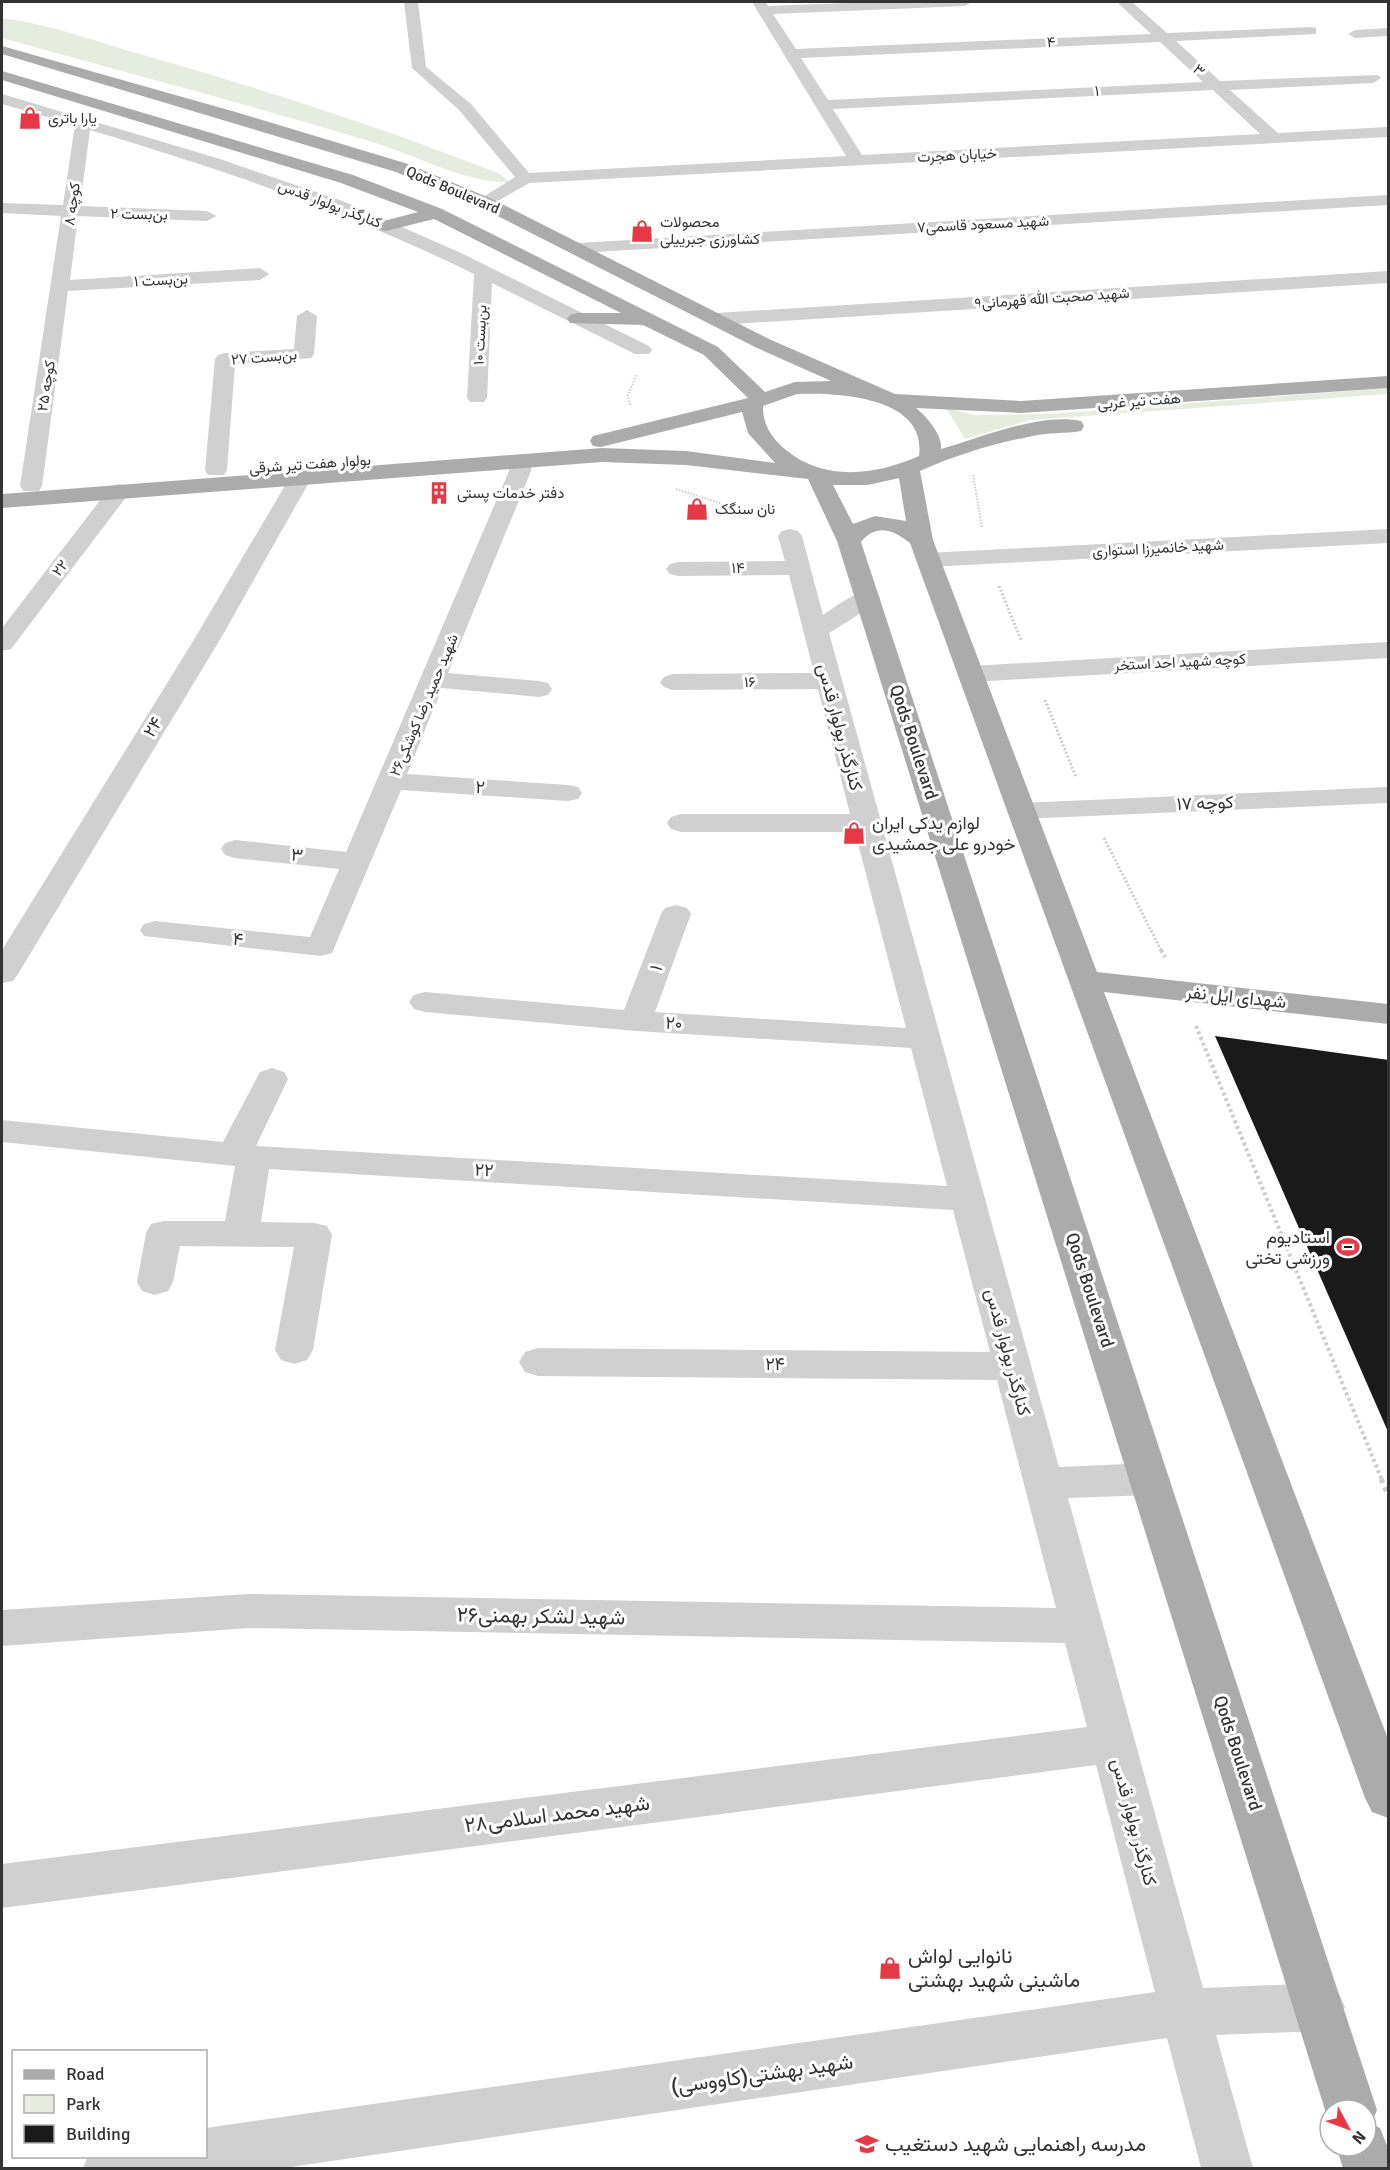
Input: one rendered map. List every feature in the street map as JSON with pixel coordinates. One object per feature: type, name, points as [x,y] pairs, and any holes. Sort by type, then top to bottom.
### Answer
[{"type":"main road","name":"Qods Boulevard","points":[[2,50],[233,116],[402,168],[486,202],[762,343],[885,397]]},
{"type":"main road","name":"Qods Boulevard","points":[[2,75],[346,179],[436,213],[711,351],[757,401]]},
{"type":"main road","points":[[386,226],[436,213]]},
{"type":"main road","points":[[577,319],[649,319]]},
{"type":"main road","points":[[711,351],[727,354],[746,352],[762,343]]},
{"type":"main road","name":"هفت تیر غربی","points":[[885,397],[1032,407],[1389,382]]},
{"type":"main road","name":"بولوار هفت تیر شرقی","points":[[2,488],[216,470],[556,447],[619,439],[757,401],[795,388],[850,388],[885,397]]},
{"type":"main road","points":[[885,397],[913,416],[932,443],[919,464],[925,550],[1389,1798]]},
{"type":"main road","points":[[757,401],[752,419],[763,439],[782,460],[811,474]]},
{"type":"main road","points":[[1294,409],[1389,402]]},
{"type":"main road","name":"هفت تیر غربی","points":[[811,474],[863,478],[891,476],[919,464],[1033,429],[1092,424]]},
{"type":"main road","name":"بولوار هفت تیر شرقی","points":[[2,501],[602,455],[686,458],[811,474]]},
{"type":"main road","name":"Qods Boulevard","points":[[811,474],[849,541],[1347,2098]]},
{"type":"main road","points":[[849,541],[857,529],[885,522],[904,526],[925,550]]},
{"type":"main road","name":"شهدای ایل نفر","points":[[1084,980],[1389,1014]]},
{"type":"street","points":[[411,2],[419,68],[465,107],[525,178],[486,202]]},
{"type":"street","points":[[761,6],[966,2]]},
{"type":"street","name":"۳","points":[[1124,2],[1274,138]]},
{"type":"street","points":[[761,6],[857,160]]},
{"type":"street","name":"۴","points":[[791,54],[1311,31]]},
{"type":"street","points":[[1355,33],[1389,32]]},
{"type":"street","name":"۱","points":[[822,105],[1372,78]]},
{"type":"street","name":"کنارگذر بولوار قدس","points":[[2,99],[253,174],[386,226],[642,350]]},
{"type":"street","name":"کوچه ۸","points":[[62,286],[83,123]]},
{"type":"street","name":"خیابان هجرت","points":[[525,178],[1389,132]]},
{"type":"street","name":"شهید مسعود قاسمی۷","points":[[578,248],[1389,200]]},
{"type":"street","name":"بن‌بست ۲","points":[[2,208],[71,213],[207,216]]},
{"type":"street","name":"بن‌بست ۱۰","points":[[477,398],[483,273]]},
{"type":"street","name":"بن‌بست ۱","points":[[62,286],[260,274]]},
{"type":"street","name":"شهید صحبت الله قهرمانی۹","points":[[716,320],[1389,277]]},
{"type":"street","name":"کوچه ۲۵","points":[[31,486],[62,286]]},
{"type":"street","name":"بن‌بست ۲۷","points":[[216,470],[225,359],[304,354],[307,316]]},
{"type":"street","name":"شهید حمید رضا کوشکی۲۶","points":[[321,947],[434,680],[520,471],[521,461]]},
{"type":"street","name":"۲۴","points":[[2,974],[208,638],[301,477]]},
{"type":"street","name":"۲۲","points":[[2,644],[119,491]]},
{"type":"street","name":"کنارگذر بولوار قدس","points":[[790,536],[1227,2169]]},
{"type":"street","name":"شهید خانمیرزا استواری","points":[[925,550],[1389,536]]},
{"type":"street","name":"۱۴","points":[[678,569],[797,568]]},
{"type":"street","points":[[814,631],[867,598]]},
{"type":"street","name":"کوچه شهید احد استخر","points":[[971,674],[1389,650]]},
{"type":"street","points":[[434,680],[539,689]]},
{"type":"street","name":"۱۶","points":[[673,682],[828,681]]},
{"type":"street","name":"۲","points":[[392,781],[568,793]]},
{"type":"street","name":"کوچه ۱۷","points":[[1021,811],[1389,795]]},
{"type":"street","points":[[681,823],[866,823]]},
{"type":"street","name":"۳","points":[[235,849],[358,862]]},
{"type":"street","name":"۱","points":[[636,1021],[676,914]]},
{"type":"street","name":"۴","points":[[155,930],[321,947]]},
{"type":"street","name":"۲۰","points":[[425,1002],[636,1021],[924,1039]]},
{"type":"street","points":[[241,1234],[244,1156],[272,1079]]},
{"type":"street","name":"۲۲","points":[[2,1131],[244,1156],[967,1199]]},
{"type":"street","points":[[155,1282],[164,1233],[314,1235],[294,1350]]},
{"type":"street","name":"۲۴","points":[[538,1362],[1012,1366]]},
{"type":"street","points":[[1043,1483],[1150,1479]]},
{"type":"street","name":"شهید لشکر بهمنی۲۶","points":[[2,1628],[249,1611],[1082,1626]]},
{"type":"street","name":"شهید محمد اسلامی۲۸","points":[[2,1886],[1113,1743]]},
{"type":"street","name":"شهید بهشتی(کاووسی)","points":[[207,2154],[1185,2012],[1320,2007]]},
{"type":"street","points":[[109,2169],[185,2158]]},
{"type":"green space","points":[[2,18],[57,29],[280,96],[455,156],[498,173],[510,182],[459,174],[391,148],[329,129],[2,38]]},
{"type":"green space","points":[[1388,388],[1388,394],[1030,420],[965,439],[946,408],[975,415],[1048,414]]},
{"type":"building","name":"استادیوم ورزشی تختی","points":[[1215,1036],[1389,1060],[1389,1434]]},
{"type":"place","name":"یارا باتری","points":[[30,118]]},
{"type":"place","name":"محصولات کشاورزی جبرییلی","points":[[642,231]]},
{"type":"place","name":"دفتر خدمات پستی","points":[[439,493]]},
{"type":"place","name":"نان سنگک","points":[[697,509]]},
{"type":"place","name":"لوازم یدکی ایران خودرو علی جمشیدی","points":[[854,833]]},
{"type":"place","name":"استادیوم ورزشی تختی","points":[[1348,1247]]},
{"type":"place","name":"نانوایی لواش ماشینی شهید بهشتی","points":[[890,1968]]},
{"type":"place","name":"مدرسه راهنمایی شهید دستغیب","points":[[867,2144]]}]
